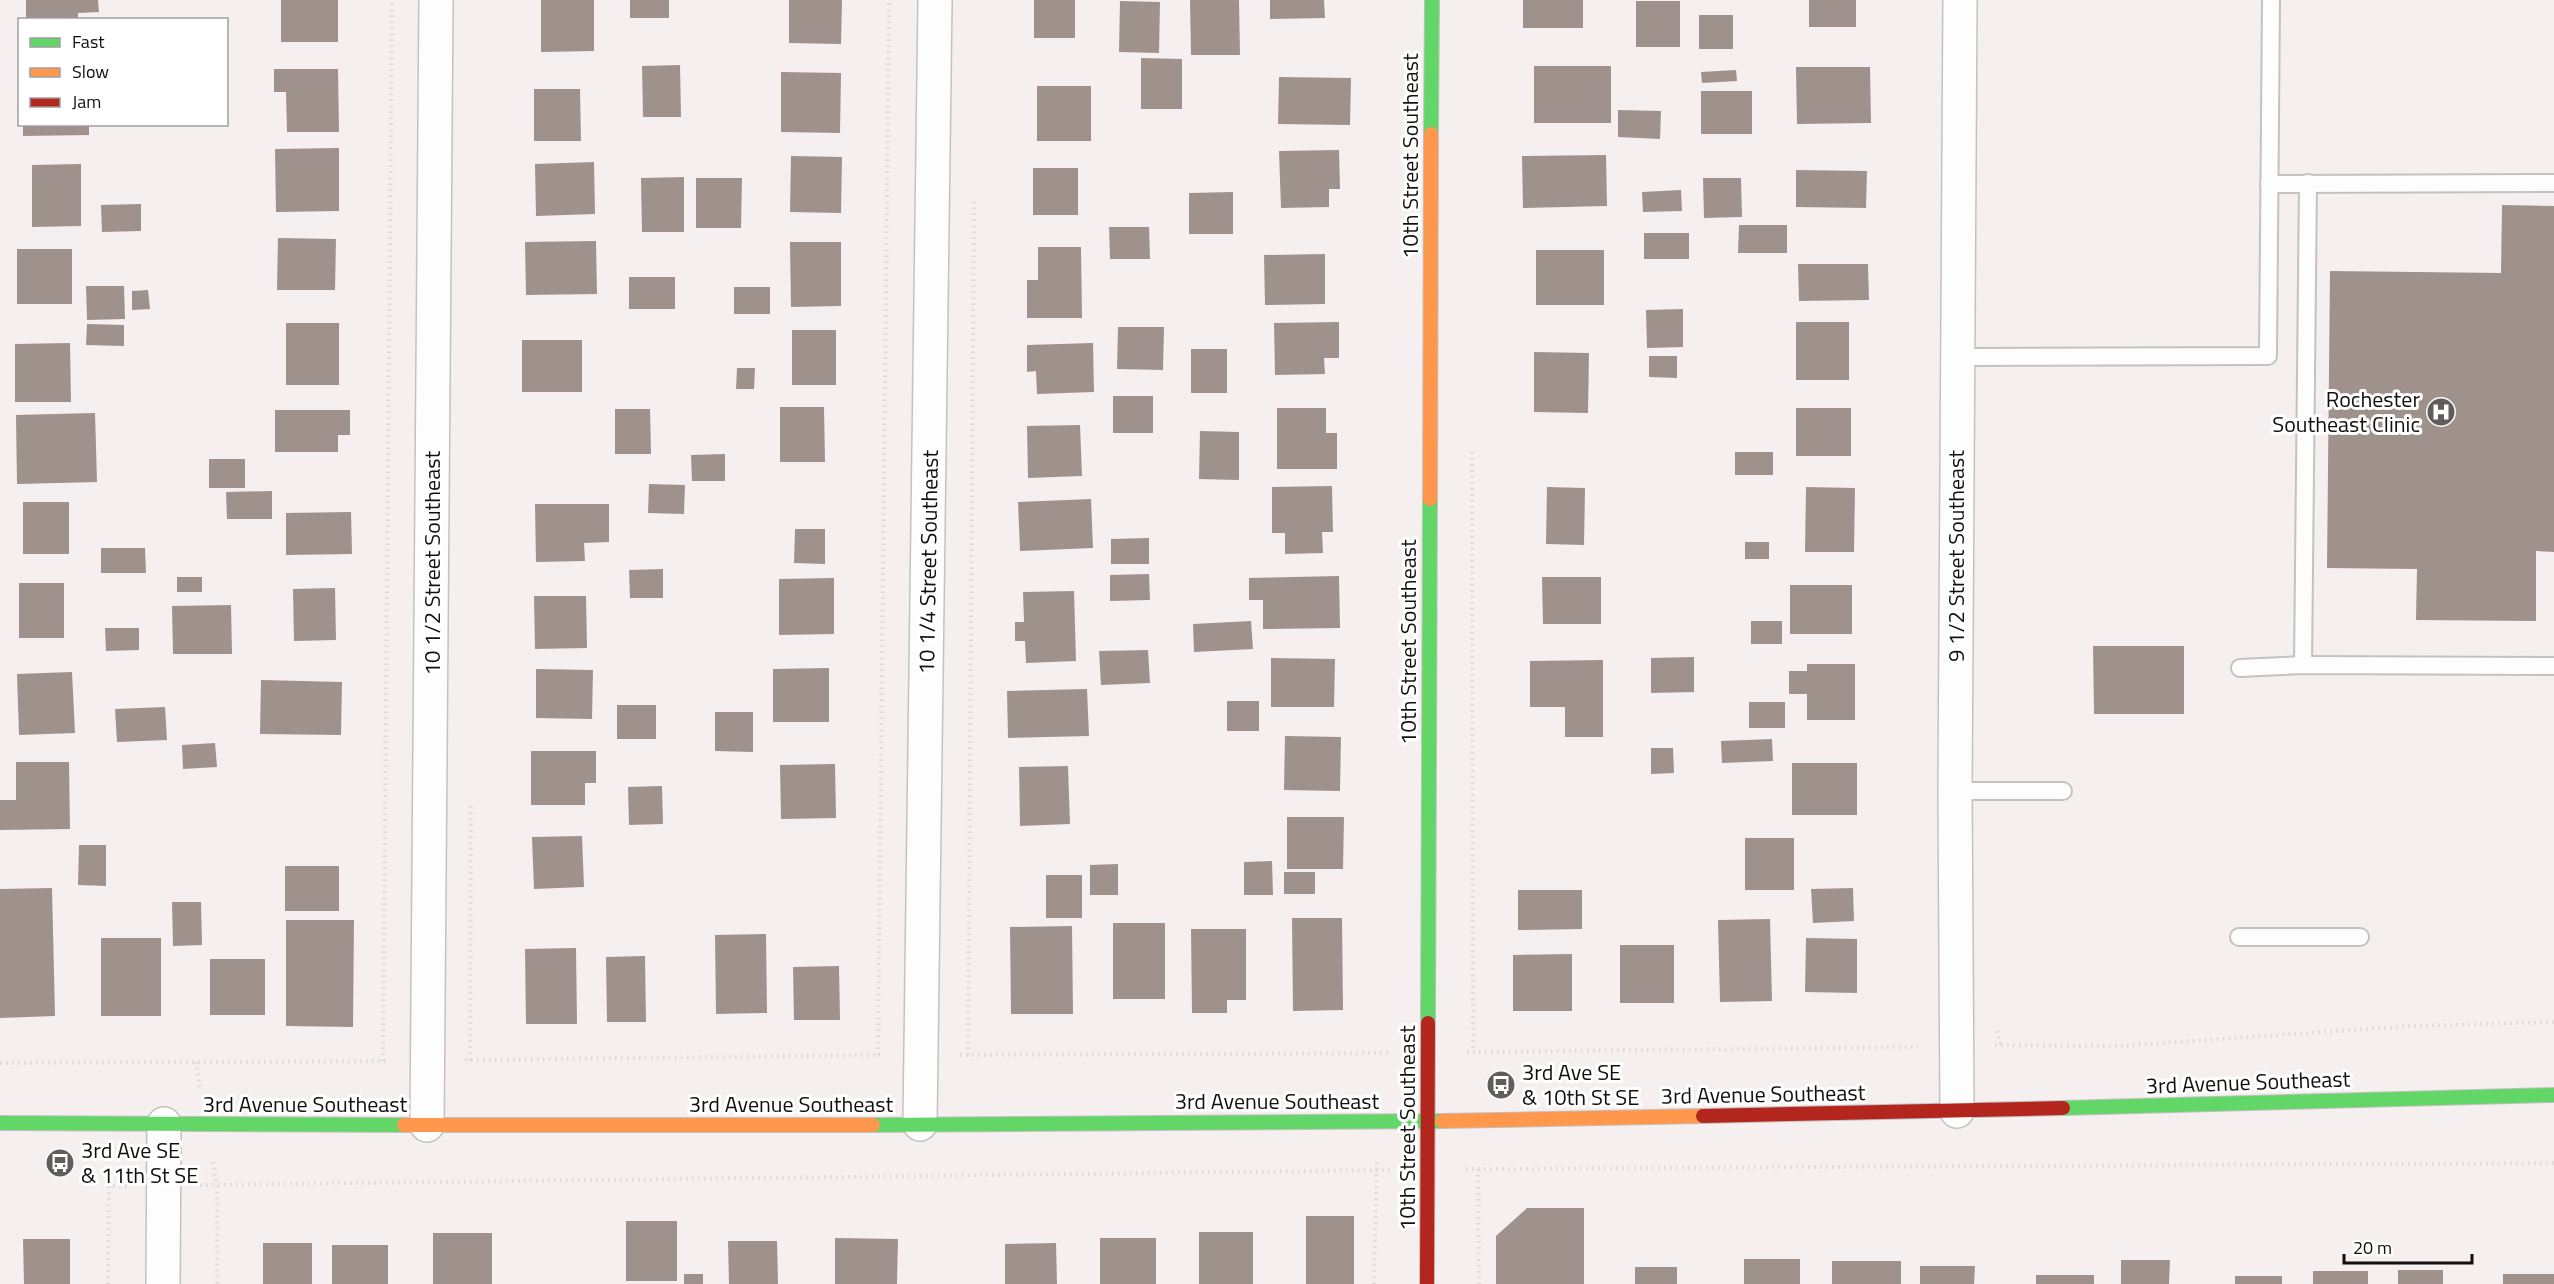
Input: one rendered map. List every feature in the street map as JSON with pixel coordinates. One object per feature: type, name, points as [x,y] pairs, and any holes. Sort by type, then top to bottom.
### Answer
[{"type":"main road","name":"10th Street Southeast","points":[[1427,1284],[1432,0]]},
{"type":"main road","name":"3rd Avenue Southeast","points":[[0,1123],[427,1125],[1428,1121],[1957,1111],[2554,1095]]},
{"type":"street","name":"10 1/2 Street Southeast","points":[[427,1125],[436,0]]},
{"type":"street","name":"10 1/4 Street Southeast","points":[[920,1124],[935,0]]},
{"type":"street","name":"9 1/2 Street Southeast","points":[[1957,1111],[1955,791],[1960,0]]},
{"type":"street","points":[[163,1284],[164,1124]]},
{"type":"lane","points":[[1958,357],[2268,356],[2271,0]]},
{"type":"lane","points":[[2304,665],[2308,183]]},
{"type":"lane","points":[[2269,184],[2554,183]]},
{"type":"lane","points":[[2240,668],[2304,665],[2554,666]]},
{"type":"lane","points":[[1955,791],[2063,791]]},
{"type":"lane","points":[[2239,937],[2360,937]]},
{"type":"path","points":[[0,1063],[383,1061],[392,0]]},
{"type":"path","points":[[470,1060],[878,1055],[889,0]]},
{"type":"path","points":[[974,192],[968,1055],[1391,1053]]},
{"type":"path","points":[[1472,442],[1473,1052],[1916,1047]]},
{"type":"path","points":[[2001,1045],[2119,1046],[2411,1026],[2554,1022]]},
{"type":"path","points":[[1479,1284],[1478,1169],[2554,1163]]},
{"type":"path","points":[[217,1284],[218,1185],[1375,1170],[1374,1284]]},
{"type":"path","points":[[108,1284],[109,1186]]},
{"type":"building","points":[[26,0],[98,0],[99,12],[78,13],[78,18],[26,18]]},
{"type":"building","points":[[281,0],[338,0],[338,42],[281,42]]},
{"type":"building","points":[[541,0],[594,0],[594,51],[541,52]]},
{"type":"building","points":[[630,0],[669,0],[669,18],[630,18]]},
{"type":"building","points":[[789,0],[842,0],[841,44],[789,43]]},
{"type":"building","points":[[1034,0],[1075,0],[1075,38],[1034,38]]},
{"type":"building","points":[[1190,0],[1239,0],[1240,55],[1191,55]]},
{"type":"building","points":[[1270,0],[1324,0],[1325,18],[1270,19]]},
{"type":"building","points":[[1523,0],[1583,0],[1583,28],[1523,28]]},
{"type":"building","points":[[1809,0],[1856,0],[1856,27],[1809,27]]},
{"type":"building","points":[[1120,1],[1160,2],[1159,53],[1119,52]]},
{"type":"building","points":[[1636,1],[1680,1],[1680,47],[1636,47]]},
{"type":"building","points":[[1699,15],[1733,15],[1733,49],[1699,49]]},
{"type":"building","points":[[1141,58],[1182,59],[1182,109],[1141,109]]},
{"type":"building","points":[[680,65],[681,117],[643,117],[642,66]]},
{"type":"building","points":[[1534,66],[1611,66],[1611,123],[1534,123]]},
{"type":"building","points":[[1796,67],[1870,67],[1871,123],[1797,124]]},
{"type":"building","points":[[274,69],[338,69],[339,132],[287,132],[286,92],[274,92]]},
{"type":"building","points":[[1736,70],[1737,81],[1702,83],[1701,72]]},
{"type":"building","points":[[781,72],[841,73],[840,133],[781,132]]},
{"type":"building","points":[[1279,77],[1351,78],[1350,125],[1278,124]]},
{"type":"building","points":[[1037,86],[1091,86],[1091,141],[1037,141]]},
{"type":"building","points":[[534,89],[580,89],[581,141],[534,141]]},
{"type":"building","points":[[1701,91],[1752,91],[1752,134],[1701,134]]},
{"type":"building","points":[[1618,110],[1661,111],[1660,139],[1618,137]]},
{"type":"building","points":[[23,126],[89,126],[89,135],[23,136]]},
{"type":"building","points":[[339,148],[339,211],[276,212],[275,149]]},
{"type":"building","points":[[1339,150],[1340,189],[1329,189],[1329,207],[1281,208],[1279,151]]},
{"type":"building","points":[[1606,155],[1607,206],[1523,208],[1522,156]]},
{"type":"building","points":[[791,156],[842,157],[841,213],[790,212]]},
{"type":"building","points":[[594,162],[595,214],[536,216],[535,164]]},
{"type":"building","points":[[81,164],[81,226],[32,227],[32,165]]},
{"type":"building","points":[[1033,168],[1078,168],[1078,215],[1033,215]]},
{"type":"building","points":[[1796,170],[1867,171],[1866,208],[1796,207]]},
{"type":"building","points":[[684,177],[684,232],[642,232],[641,178]]},
{"type":"building","points":[[696,178],[742,178],[741,228],[696,228]]},
{"type":"building","points":[[1703,178],[1741,178],[1742,217],[1704,218]]},
{"type":"building","points":[[1681,190],[1682,211],[1643,212],[1642,192]]},
{"type":"building","points":[[1233,192],[1233,234],[1189,234],[1189,193]]},
{"type":"building","points":[[141,204],[141,231],[102,232],[101,205]]},
{"type":"building","name":"Rochester Southeast Clinic","points":[[2502,205],[2554,206],[2554,552],[2536,551],[2536,621],[2416,620],[2417,569],[2327,568],[2330,271],[2501,273]]},
{"type":"building","points":[[1739,225],[1787,225],[1787,253],[1738,253]]},
{"type":"building","points":[[1109,227],[1149,227],[1150,259],[1110,259]]},
{"type":"building","points":[[1644,233],[1689,233],[1689,259],[1644,259]]},
{"type":"building","points":[[278,238],[336,239],[335,290],[277,290]]},
{"type":"building","points":[[596,241],[597,294],[526,295],[525,242]]},
{"type":"building","points":[[790,242],[841,242],[841,306],[791,307]]},
{"type":"building","points":[[1038,247],[1081,247],[1082,318],[1027,318],[1027,280],[1038,280]]},
{"type":"building","points":[[17,249],[72,249],[72,304],[17,304]]},
{"type":"building","points":[[1536,250],[1604,250],[1604,305],[1536,305]]},
{"type":"building","points":[[1325,254],[1325,304],[1265,305],[1264,255]]},
{"type":"building","points":[[1798,264],[1868,264],[1869,300],[1799,301]]},
{"type":"building","points":[[629,277],[675,277],[675,309],[629,309]]},
{"type":"building","points":[[86,286],[124,286],[125,319],[87,320]]},
{"type":"building","points":[[734,287],[770,287],[770,314],[734,314]]},
{"type":"building","points":[[148,290],[150,309],[132,310],[132,291]]},
{"type":"building","points":[[1683,309],[1683,347],[1647,348],[1646,310]]},
{"type":"building","points":[[1339,322],[1339,358],[1324,358],[1325,374],[1275,375],[1274,323]]},
{"type":"building","points":[[1796,322],[1849,322],[1849,380],[1796,380]]},
{"type":"building","points":[[286,323],[339,323],[339,385],[286,385]]},
{"type":"building","points":[[87,324],[124,325],[124,346],[86,345]]},
{"type":"building","points":[[1118,327],[1164,327],[1163,370],[1117,369]]},
{"type":"building","points":[[792,330],[836,330],[836,385],[792,385]]},
{"type":"building","points":[[522,340],[582,340],[582,392],[522,392]]},
{"type":"building","points":[[70,343],[71,402],[15,402],[15,344]]},
{"type":"building","points":[[1093,343],[1094,392],[1037,394],[1036,371],[1027,372],[1027,345]]},
{"type":"building","points":[[1191,349],[1227,349],[1227,393],[1191,393]]},
{"type":"building","points":[[1534,352],[1589,353],[1588,413],[1534,412]]},
{"type":"building","points":[[1649,356],[1677,356],[1677,378],[1649,377]]},
{"type":"building","points":[[737,368],[755,368],[754,389],[736,389]]},
{"type":"building","points":[[1113,396],[1153,396],[1153,433],[1113,433]]},
{"type":"building","points":[[780,407],[824,407],[825,462],[780,462]]},
{"type":"building","points":[[1277,408],[1326,408],[1326,433],[1337,433],[1337,469],[1277,469]]},
{"type":"building","points":[[1796,408],[1851,408],[1851,456],[1796,456]]},
{"type":"building","points":[[615,409],[650,409],[651,454],[615,454]]},
{"type":"building","points":[[275,410],[350,410],[350,435],[338,435],[338,452],[275,452]]},
{"type":"building","points":[[95,413],[97,482],[17,484],[16,415]]},
{"type":"building","points":[[1080,425],[1082,476],[1028,478],[1027,426]]},
{"type":"building","points":[[1200,431],[1239,432],[1239,480],[1199,479]]},
{"type":"building","points":[[1735,452],[1773,452],[1773,475],[1735,475]]},
{"type":"building","points":[[725,454],[725,481],[692,481],[691,455]]},
{"type":"building","points":[[209,459],[245,459],[245,488],[209,488]]},
{"type":"building","points":[[649,484],[685,485],[684,514],[648,513]]},
{"type":"building","points":[[1332,486],[1333,532],[1322,532],[1323,553],[1285,554],[1285,533],[1272,533],[1272,487]]},
{"type":"building","points":[[1547,487],[1585,488],[1584,545],[1546,544]]},
{"type":"building","points":[[1806,487],[1855,488],[1854,552],[1805,552]]},
{"type":"building","points":[[272,491],[272,519],[227,519],[226,492]]},
{"type":"building","points":[[1091,499],[1093,548],[1020,551],[1018,502]]},
{"type":"building","points":[[23,502],[69,502],[69,554],[23,554]]},
{"type":"building","points":[[535,504],[609,504],[609,542],[584,543],[585,561],[536,562]]},
{"type":"building","points":[[351,512],[352,554],[286,555],[286,513]]},
{"type":"building","points":[[795,529],[825,529],[825,564],[794,563]]},
{"type":"building","points":[[1149,538],[1149,564],[1111,564],[1111,539]]},
{"type":"building","points":[[1745,542],[1769,542],[1769,559],[1745,559]]},
{"type":"building","points":[[101,548],[145,548],[146,573],[101,573]]},
{"type":"building","points":[[663,569],[663,598],[630,598],[629,570]]},
{"type":"building","points":[[1149,574],[1150,600],[1110,601],[1110,575]]},
{"type":"building","points":[[1339,576],[1340,628],[1263,629],[1263,600],[1249,600],[1249,578]]},
{"type":"building","points":[[177,577],[202,577],[202,592],[177,592]]},
{"type":"building","points":[[1542,577],[1601,577],[1601,624],[1543,624]]},
{"type":"building","points":[[834,578],[834,634],[779,635],[779,579]]},
{"type":"building","points":[[19,583],[64,583],[64,638],[19,638]]},
{"type":"building","points":[[1790,585],[1852,585],[1852,634],[1790,634]]},
{"type":"building","points":[[335,588],[336,640],[294,641],[293,589]]},
{"type":"building","points":[[1074,591],[1076,661],[1026,663],[1025,641],[1015,641],[1015,622],[1024,622],[1023,592]]},
{"type":"building","points":[[534,596],[586,596],[587,648],[535,649]]},
{"type":"building","points":[[231,605],[232,654],[173,654],[172,606]]},
{"type":"building","points":[[1251,621],[1253,649],[1194,652],[1193,624]]},
{"type":"building","points":[[1751,621],[1782,621],[1782,644],[1751,644]]},
{"type":"building","points":[[105,628],[139,628],[139,650],[106,651]]},
{"type":"building","points":[[2093,646],[2184,646],[2184,714],[2094,714]]},
{"type":"building","points":[[1148,650],[1150,683],[1101,685],[1099,651]]},
{"type":"building","points":[[1694,657],[1694,692],[1651,693],[1651,658]]},
{"type":"building","points":[[1271,658],[1335,659],[1334,707],[1271,707]]},
{"type":"building","points":[[1603,660],[1603,737],[1565,737],[1565,707],[1530,707],[1530,661]]},
{"type":"building","points":[[1807,664],[1855,664],[1855,720],[1807,720],[1807,694],[1789,694],[1789,671],[1807,671]]},
{"type":"building","points":[[829,668],[829,722],[773,722],[773,669]]},
{"type":"building","points":[[536,669],[593,670],[592,719],[536,718]]},
{"type":"building","points":[[72,672],[75,733],[19,735],[17,674]]},
{"type":"building","points":[[261,680],[342,682],[341,735],[260,734]]},
{"type":"building","points":[[1087,689],[1089,736],[1008,738],[1007,691]]},
{"type":"building","points":[[1227,701],[1259,701],[1259,731],[1227,731]]},
{"type":"building","points":[[1749,702],[1785,702],[1785,728],[1749,728]]},
{"type":"building","points":[[617,705],[656,705],[656,739],[617,739]]},
{"type":"building","points":[[165,707],[167,740],[117,742],[115,709]]},
{"type":"building","points":[[715,712],[753,712],[753,752],[715,751]]},
{"type":"building","points":[[1285,736],[1341,737],[1340,791],[1284,790]]},
{"type":"building","points":[[1772,739],[1773,761],[1722,763],[1721,741]]},
{"type":"building","points":[[215,743],[217,767],[183,769],[182,745]]},
{"type":"building","points":[[1651,748],[1673,748],[1674,773],[1651,774]]},
{"type":"building","points":[[531,751],[596,751],[596,783],[585,783],[585,805],[531,805]]},
{"type":"building","points":[[16,762],[69,762],[70,829],[0,830],[0,800],[16,800]]},
{"type":"building","points":[[1792,763],[1857,763],[1857,815],[1792,815]]},
{"type":"building","points":[[835,764],[836,818],[781,819],[780,765]]},
{"type":"building","points":[[1068,766],[1070,824],[1020,826],[1019,767]]},
{"type":"building","points":[[662,786],[663,824],[629,825],[628,787]]},
{"type":"building","points":[[1287,817],[1344,817],[1343,869],[1287,869]]},
{"type":"building","points":[[582,836],[584,887],[534,889],[532,837]]},
{"type":"building","points":[[1745,838],[1794,838],[1794,890],[1745,890]]},
{"type":"building","points":[[79,845],[106,845],[106,886],[78,885]]},
{"type":"building","points":[[1272,861],[1273,895],[1244,895],[1244,862]]},
{"type":"building","points":[[1118,864],[1118,895],[1090,895],[1090,865]]},
{"type":"building","points":[[285,866],[339,866],[339,911],[285,911]]},
{"type":"building","points":[[1284,872],[1315,872],[1315,894],[1284,894]]},
{"type":"building","points":[[1046,875],[1082,875],[1082,918],[1046,918]]},
{"type":"building","points":[[52,888],[55,1016],[0,1018],[0,889]]},
{"type":"building","points":[[1853,888],[1854,921],[1813,923],[1811,889]]},
{"type":"building","points":[[1518,890],[1582,890],[1582,929],[1518,930]]},
{"type":"building","points":[[172,902],[201,902],[202,945],[173,946]]},
{"type":"building","points":[[1292,918],[1342,918],[1343,1010],[1293,1011]]},
{"type":"building","points":[[1770,919],[1772,1001],[1720,1002],[1718,920]]},
{"type":"building","points":[[286,920],[354,920],[353,1027],[286,1026]]},
{"type":"building","points":[[1113,923],[1165,923],[1165,999],[1113,999]]},
{"type":"building","points":[[1072,926],[1073,1014],[1011,1014],[1010,927]]},
{"type":"building","points":[[1191,929],[1246,929],[1246,1000],[1227,1000],[1227,1013],[1192,1013]]},
{"type":"building","points":[[766,934],[767,1013],[716,1014],[715,935]]},
{"type":"building","points":[[101,938],[161,938],[161,1016],[101,1016]]},
{"type":"building","points":[[1806,938],[1857,939],[1857,993],[1805,992]]},
{"type":"building","points":[[1620,945],[1674,945],[1674,1003],[1620,1003]]},
{"type":"building","points":[[576,948],[577,1024],[526,1024],[525,949]]},
{"type":"building","points":[[1572,954],[1572,1011],[1513,1011],[1513,955]]},
{"type":"building","points":[[645,956],[646,1022],[607,1022],[606,957]]},
{"type":"building","points":[[210,959],[265,959],[265,1015],[210,1015]]},
{"type":"building","points":[[839,966],[840,1020],[794,1020],[793,967]]},
{"type":"building","points":[[1527,1208],[1584,1208],[1584,1284],[1496,1284],[1496,1236]]},
{"type":"building","points":[[1306,1216],[1354,1216],[1354,1284],[1306,1284]]},
{"type":"building","points":[[626,1221],[677,1221],[677,1281],[626,1281]]},
{"type":"building","points":[[1199,1232],[1253,1232],[1253,1284],[1199,1284]]},
{"type":"building","points":[[433,1233],[492,1233],[492,1284],[433,1284]]},
{"type":"building","points":[[835,1238],[898,1239],[897,1284],[835,1284]]},
{"type":"building","points":[[1100,1238],[1156,1238],[1156,1284],[1100,1284]]},
{"type":"building","points":[[23,1239],[70,1239],[70,1284],[24,1284]]},
{"type":"building","points":[[728,1241],[777,1241],[778,1284],[729,1284]]},
{"type":"building","points":[[263,1243],[312,1243],[312,1284],[263,1284]]},
{"type":"building","points":[[1056,1243],[1057,1284],[1005,1284],[1005,1244]]},
{"type":"building","points":[[332,1245],[388,1245],[388,1284],[332,1284]]},
{"type":"building","points":[[1744,1259],[1800,1259],[1800,1284],[1744,1284]]},
{"type":"building","points":[[2121,1260],[2170,1260],[2169,1284],[2121,1284]]},
{"type":"building","points":[[1832,1261],[1901,1261],[1901,1284],[1832,1284]]},
{"type":"building","points":[[1920,1266],[1975,1266],[1974,1284],[1920,1284]]},
{"type":"building","points":[[1635,1267],[1677,1267],[1677,1284],[1635,1284]]},
{"type":"building","points":[[2398,1270],[2443,1270],[2443,1284],[2398,1284]]},
{"type":"building","points":[[2313,1271],[2368,1271],[2368,1284],[2313,1284]]},
{"type":"building","points":[[684,1274],[703,1274],[703,1284],[684,1284]]},
{"type":"building","points":[[2503,1274],[2554,1274],[2554,1284],[2503,1284]]},
{"type":"building","points":[[2036,1275],[2094,1275],[2094,1284],[2036,1284]]},
{"type":"building","points":[[2235,1276],[2282,1276],[2282,1284],[2235,1284]]},
{"type":"traffic: fast","points":[[1431,134],[1432,0]]},
{"type":"traffic: fast","points":[[1428,1023],[1430,499]]},
{"type":"traffic: fast","points":[[2063,1108],[2554,1095]]},
{"type":"traffic: fast","points":[[873,1125],[1442,1121]]},
{"type":"traffic: fast","points":[[0,1123],[404,1125]]},
{"type":"traffic: slow","points":[[1430,499],[1431,134]]},
{"type":"traffic: slow","points":[[1442,1121],[1703,1116]]},
{"type":"traffic: slow","points":[[404,1125],[873,1125]]},
{"type":"traffic: jam","points":[[1427,1284],[1428,1023]]},
{"type":"traffic: jam","points":[[1703,1116],[2063,1108]]},
{"type":"place","name":"Rochester Southeast Clinic","points":[[2441,412]]},
{"type":"place","name":"3rd Ave SE & 10th St SE","points":[[1501,1085]]},
{"type":"place","name":"3rd Ave SE & 11th St SE","points":[[60,1163]]}]
